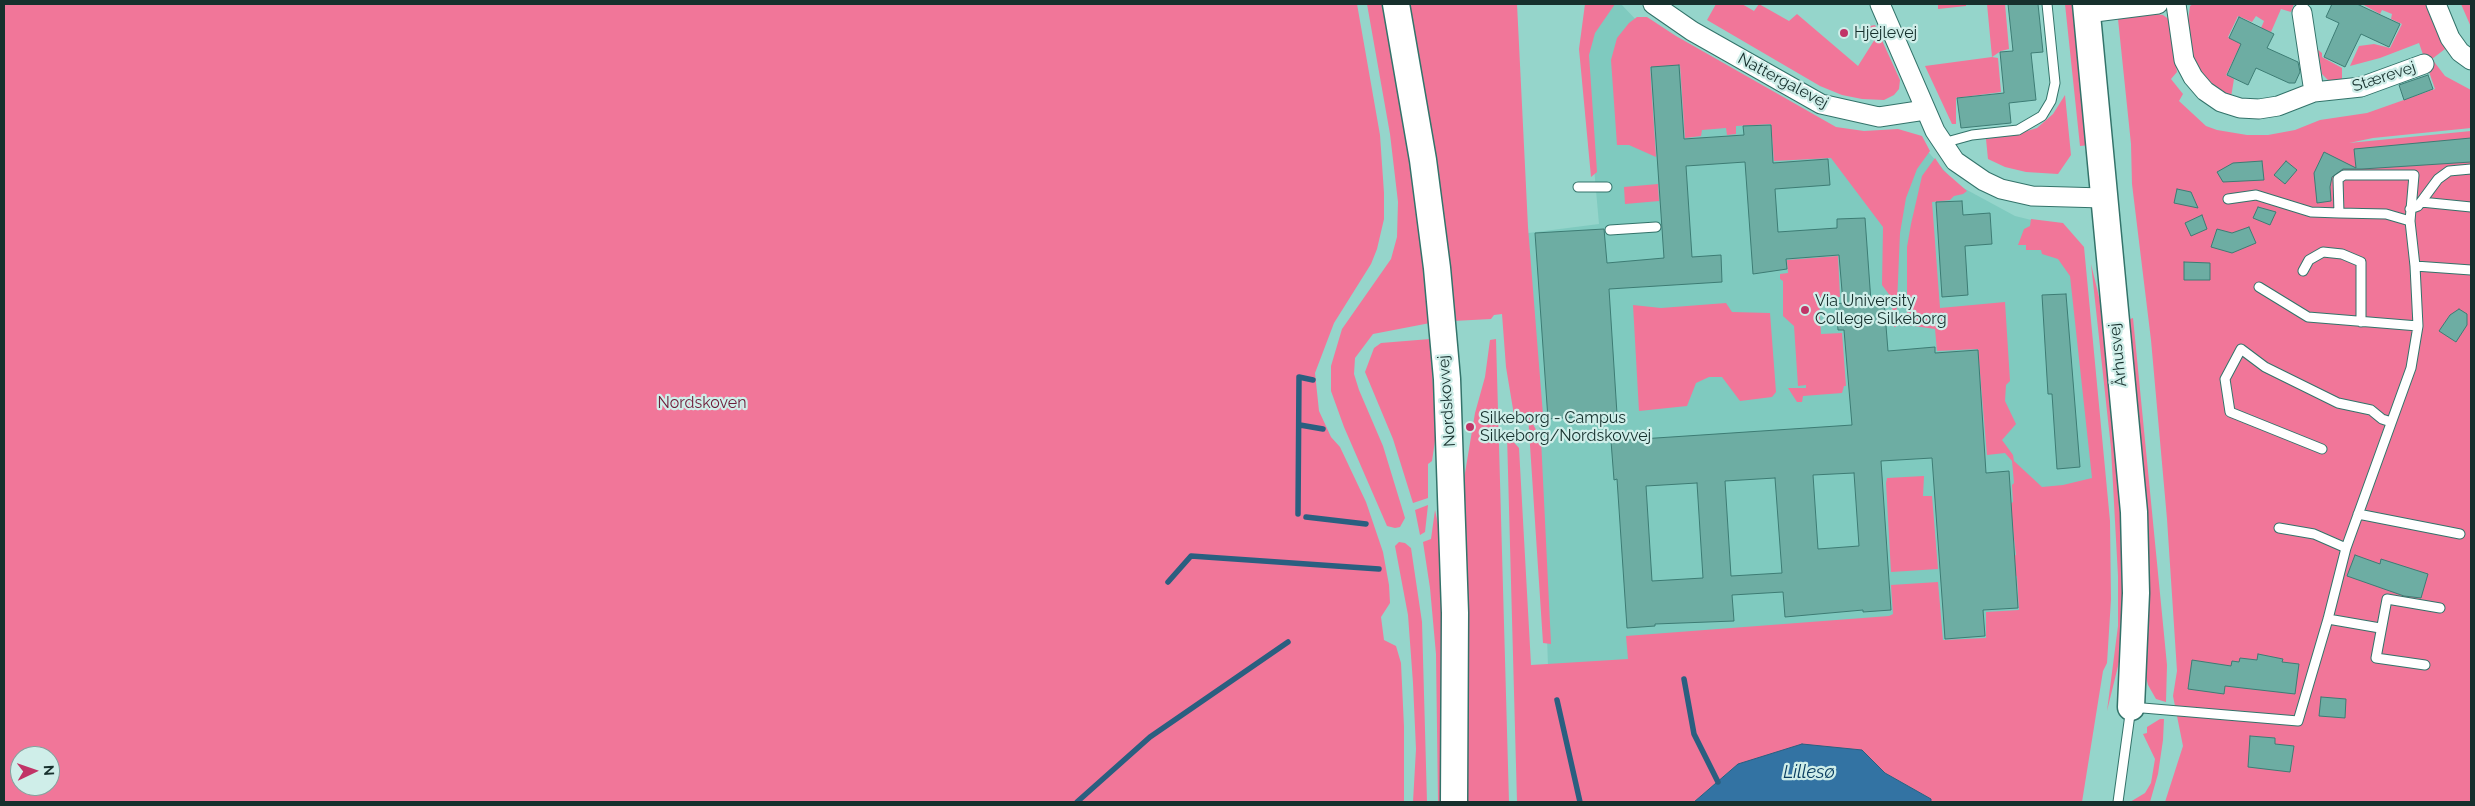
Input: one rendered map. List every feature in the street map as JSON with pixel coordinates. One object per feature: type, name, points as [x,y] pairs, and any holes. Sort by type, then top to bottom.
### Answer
[{"type":"street","name":"Nordskovvej","points":[[1396,4],[1423,160],[1437,268],[1447,379],[1455,613],[1454,802]]},
{"type":"street","name":"Nattergalevej","points":[[1653,4],[1692,31],[1821,104],[1879,117],[1926,110]]},
{"type":"street","points":[[1880,4],[1926,110],[1943,143],[1961,166],[2001,189],[2032,196],[2103,198]]},
{"type":"street","points":[[2086,8],[2155,4]]},
{"type":"street","name":"Stærevej","points":[[2176,4],[2184,60],[2193,77],[2206,91],[2221,102],[2240,108],[2259,109],[2278,106],[2314,92],[2361,88],[2424,64]]},
{"type":"street","points":[[2436,4],[2450,38],[2460,52],[2471,60]]},
{"type":"street","name":"Århusvej","points":[[2086,8],[2134,512],[2136,594],[2131,707]]},
{"type":"street","points":[[2302,13],[2314,92]]},
{"type":"lane","points":[[1943,143],[1972,135],[2018,130],[2042,116],[2051,101],[2056,83],[2047,4]]},
{"type":"lane","points":[[2410,209],[2418,206],[2438,178],[2450,171],[2471,169]]},
{"type":"lane","points":[[2118,802],[2131,707],[2298,721],[2328,620],[2346,548],[2411,368],[2418,326],[2415,266],[2410,221],[2414,175],[2344,175],[2338,179],[2337,185],[2339,213]]},
{"type":"lane","points":[[1578,187],[1607,187]]},
{"type":"lane","points":[[2228,199],[2256,195],[2311,212],[2386,214],[2410,221]]},
{"type":"lane","points":[[2421,202],[2471,207]]},
{"type":"lane","points":[[1610,230],[1656,227]]},
{"type":"lane","points":[[2303,271],[2310,260],[2323,252],[2342,254],[2361,262],[2361,322]]},
{"type":"lane","points":[[2415,266],[2471,270]]},
{"type":"lane","points":[[2260,287],[2308,317],[2418,326]]},
{"type":"lane","points":[[2322,449],[2230,412],[2225,379],[2241,350],[2264,367],[2338,403],[2372,410],[2382,419],[2391,422]]},
{"type":"lane","points":[[2358,514],[2460,534]]},
{"type":"lane","points":[[2278,528],[2314,534],[2346,548]]},
{"type":"lane","points":[[2425,665],[2376,658],[2380,628],[2387,599],[2440,608]]},
{"type":"lane","points":[[2328,620],[2380,628]]},
{"type":"shaded area","name":"Via University College Silkeborg","points":[[1601,4],[1621,4],[1639,23],[1836,130],[1918,140],[1956,184],[2015,216],[2060,227],[2079,269],[2106,599],[2093,691],[1548,665],[1538,395],[1513,235],[1599,224],[1584,55]]},
{"type":"green space","name":"Nordskoven","points":[[4,4],[1357,4],[1380,135],[1384,219],[1377,249],[1371,264],[1334,323],[1315,373],[1319,411],[1331,437],[1340,447],[1366,502],[1383,552],[1390,603],[1381,617],[1384,640],[1396,646],[1401,663],[1404,727],[1404,802],[4,802]]},
{"type":"green space","points":[[1367,4],[1384,4],[1393,44],[1417,208],[1430,323],[1373,334],[1355,358],[1354,374],[1359,390],[1383,446],[1405,518],[1400,527],[1395,528],[1387,526],[1344,427],[1331,391],[1331,366],[1342,329],[1391,259],[1397,237],[1398,202],[1390,134]]},
{"type":"green space","points":[[1407,4],[1517,4],[1528,227],[1543,415],[1514,415],[1506,367],[1502,314],[1494,315],[1491,319],[1453,321]]},
{"type":"green space","points":[[1585,4],[1615,4],[1595,33],[1589,55],[1597,172],[1591,177],[1579,49]]},
{"type":"green space","points":[[1716,4],[1742,4],[1754,11],[1759,4],[1789,21],[1797,14],[1858,66],[1875,39],[1870,26],[1875,25],[1900,80],[1899,89],[1894,95],[1884,100],[1862,99],[1842,95],[1820,86],[1707,20]]},
{"type":"green space","points":[[1938,4],[1966,4],[1966,6],[1938,9]]},
{"type":"green space","points":[[1987,4],[2005,4],[2009,49],[2001,51],[1992,57]]},
{"type":"green space","points":[[2065,4],[2076,4],[2090,145],[2080,146]]},
{"type":"green space","points":[[2193,4],[2294,4],[2291,12],[2281,9],[2271,32],[2261,28],[2264,21],[2256,16],[2252,22],[2238,16],[2228,37],[2241,44],[2226,75],[2234,79],[2231,97],[2220,91],[2204,77],[2193,59],[2188,21],[2190,6]]},
{"type":"green space","points":[[2362,4],[2427,4],[2445,49],[2432,59],[2445,76],[2471,90],[2471,128],[2373,138],[2349,143],[2471,131],[2471,802],[2165,802],[2183,746],[2173,696],[2177,671],[2167,519],[2151,340],[2132,184],[2131,144],[2118,19],[2156,14],[2163,15],[2170,20],[2177,72],[2171,79],[2183,94],[2179,101],[2206,126],[2217,130],[2247,135],[2268,135],[2295,130],[2320,120],[2367,113],[2435,89],[2419,43],[2380,58],[2350,66],[2359,46],[2374,44],[2390,48],[2402,24],[2391,19],[2392,14],[2382,10],[2380,14]]},
{"type":"green space","points":[[2461,4],[2471,4],[2471,27]]},
{"type":"green space","points":[[1637,17],[1647,17],[1676,36],[1836,127],[1864,131],[1898,129],[1922,136],[1930,151],[1917,169],[1906,198],[1900,233],[1896,327],[1894,327],[1891,297],[1882,285],[1883,227],[1831,158],[1774,161],[1771,124],[1736,126],[1736,134],[1727,135],[1726,128],[1702,130],[1701,136],[1685,138],[1680,65],[1650,67],[1656,157],[1629,145],[1617,145],[1611,60],[1617,38],[1629,23]]},
{"type":"green space","points":[[2318,50],[2322,53],[2322,57],[2342,68],[2342,80],[2329,81],[2322,74]]},
{"type":"green space","points":[[1992,57],[1998,58],[2001,92],[1956,98],[1956,124],[1952,124],[1925,66]]},
{"type":"green space","points":[[2065,95],[2071,155],[2058,174],[2026,172],[2005,167],[1988,159],[1986,139],[2017,134],[2037,128],[2053,114]]},
{"type":"green space","points":[[1935,158],[1943,170],[1967,191],[1954,196],[1950,200],[1932,202],[1940,308],[2005,302],[2010,381],[2006,385],[2005,401],[2016,424],[2002,440],[2013,455],[2014,461],[2042,487],[2063,485],[2092,478],[2070,276],[2058,259],[2042,254],[2041,250],[2026,250],[2026,245],[2018,245],[2024,229],[2030,226],[2031,219],[2063,223],[2084,247],[2110,521],[2111,599],[2107,663],[2103,671],[2082,802],[1931,802],[1931,799],[1885,773],[1862,750],[1738,764],[1694,802],[1517,802],[1507,435],[1519,448],[1531,665],[1628,659],[1626,636],[1889,616],[1893,614],[1891,585],[1938,582],[1943,640],[1986,638],[1986,612],[2019,610],[2017,576],[1983,579],[1982,558],[2016,555],[2010,504],[2013,502],[2012,485],[2014,483],[2012,461],[2005,453],[1987,455],[1978,349],[1937,351],[1935,329],[1907,325],[1907,247],[1922,176]]},
{"type":"green space","points":[[1658,184],[1659,201],[1625,204],[1624,187]]},
{"type":"green space","points":[[1838,256],[1840,297],[1819,299],[1821,334],[1842,333],[1846,386],[1844,386],[1842,393],[1803,396],[1802,402],[1797,402],[1788,388],[1806,388],[1806,385],[1798,386],[1794,326],[1783,316],[1783,281],[1780,279],[1780,274],[1788,273],[1787,260]]},
{"type":"green space","points":[[2091,264],[2101,305],[2122,507],[2123,616],[2119,662],[2107,711],[2118,626],[2118,576],[2111,448]]},
{"type":"green space","points":[[1726,303],[1732,312],[1770,313],[1776,392],[1772,397],[1740,401],[1722,377],[1709,377],[1696,383],[1687,406],[1639,411],[1633,305],[1661,308]]},
{"type":"green space","points":[[2133,318],[2167,665],[2166,702],[2156,699],[2148,685],[2145,673],[2127,320]]},
{"type":"green space","points":[[1430,339],[1436,434],[1432,461],[1428,464],[1428,498],[1413,503],[1393,439],[1365,372],[1374,348],[1381,343]]},
{"type":"green space","points":[[1496,339],[1509,802],[1465,802],[1464,479],[1475,413],[1485,377],[1490,340]]},
{"type":"green space","points":[[1528,415],[1541,439],[1551,644],[1543,643]]},
{"type":"green space","points":[[1924,476],[1923,496],[1932,496],[1938,569],[1891,572],[1887,478]]},
{"type":"green space","points":[[1428,505],[1425,532],[1420,535],[1415,510]]},
{"type":"green space","points":[[1435,510],[1443,547],[1443,802],[1438,802],[1436,654],[1430,588],[1423,542],[1431,539]]},
{"type":"green space","points":[[1399,542],[1405,543],[1411,548],[1422,622],[1427,802],[1413,802],[1416,749],[1413,683],[1408,615],[1395,546]]},
{"type":"green space","points":[[2160,719],[2164,719],[2163,740],[2158,774],[2150,802],[2130,802],[2145,793],[2151,783],[2155,759],[2143,734],[2147,733],[2147,727]]},
{"type":"water","name":"Lillesø","points":[[1802,744],[1862,750],[1885,773],[1931,799],[1931,802],[1694,802],[1738,764]]},
{"type":"building","points":[[2008,4],[2038,4],[2043,52],[2031,53],[2036,100],[2009,103],[2011,123],[1961,128],[1957,98],[2004,93],[2000,52],[2013,51]]},
{"type":"building","points":[[2332,4],[2357,4],[2400,24],[2389,47],[2361,34],[2345,67],[2324,57],[2339,23],[2326,17]]},
{"type":"building","points":[[2239,17],[2274,34],[2267,48],[2298,62],[2300,72],[2295,83],[2289,83],[2256,68],[2248,85],[2227,75],[2241,44],[2229,38]]},
{"type":"building","points":[[1679,65],[1684,139],[1744,135],[1743,126],[1771,125],[1773,163],[1828,159],[1830,185],[1775,189],[1778,232],[1837,228],[1837,219],[1865,218],[1871,302],[1884,301],[1888,351],[1935,347],[1935,353],[1978,350],[1986,473],[2009,471],[2018,608],[1983,610],[1985,636],[1945,639],[1932,458],[1881,461],[1891,610],[1863,612],[1863,610],[1785,617],[1783,592],[1732,595],[1734,621],[1655,624],[1655,626],[1627,628],[1617,479],[1614,480],[1611,441],[1852,425],[1844,330],[1838,330],[1836,304],[1843,303],[1839,255],[1786,259],[1787,269],[1753,274],[1745,162],[1686,166],[1692,257],[1721,255],[1722,282],[1609,289],[1617,414],[1548,419],[1535,233],[1604,229],[1607,263],[1664,258],[1651,67]],"holes":[[[1854,473],[1859,546],[1818,549],[1813,475]],[[1775,478],[1782,573],[1731,576],[1725,481]],[[1697,483],[1703,578],[1652,581],[1646,486]]]},
{"type":"building","points":[[2428,75],[2433,89],[2404,100],[2399,85]]},
{"type":"building","points":[[2471,138],[2471,162],[2343,169],[2332,177],[2330,187],[2331,201],[2317,203],[2314,173],[2324,152],[2356,168],[2354,149]]},
{"type":"building","points":[[2262,161],[2264,180],[2223,182],[2217,172],[2233,163]]},
{"type":"building","points":[[2286,161],[2297,170],[2285,184],[2274,175]]},
{"type":"building","points":[[2177,189],[2191,192],[2198,208],[2174,203]]},
{"type":"building","points":[[1962,201],[1963,215],[1990,213],[1992,244],[1965,246],[1968,295],[1942,297],[1936,202]]},
{"type":"building","points":[[2258,207],[2276,212],[2270,225],[2253,218]]},
{"type":"building","points":[[2202,215],[2207,229],[2191,236],[2185,223]]},
{"type":"building","points":[[2249,227],[2256,243],[2232,253],[2211,247],[2217,229],[2232,233]]},
{"type":"building","points":[[2184,262],[2210,263],[2210,280],[2184,280]]},
{"type":"building","points":[[2066,294],[2080,467],[2057,469],[2052,394],[2048,394],[2042,295]]},
{"type":"building","points":[[2459,309],[2467,314],[2467,325],[2456,342],[2439,331],[2450,315]]},
{"type":"building","points":[[2355,555],[2380,564],[2381,559],[2428,574],[2421,598],[2404,596],[2347,576]]},
{"type":"building","points":[[2258,654],[2283,659],[2282,662],[2299,664],[2295,694],[2225,686],[2224,694],[2188,689],[2192,660],[2231,666],[2232,661],[2239,662],[2240,658],[2257,660]]},
{"type":"building","points":[[2321,697],[2346,699],[2345,718],[2319,716]]},
{"type":"building","points":[[2250,736],[2275,738],[2275,744],[2294,746],[2290,772],[2248,767]]},
{"type":"waterway","points":[[1298,514],[1299,377],[1313,380]]},
{"type":"waterway","points":[[1300,425],[1323,429]]},
{"type":"waterway","points":[[1306,517],[1366,524]]},
{"type":"waterway","points":[[1168,582],[1191,556],[1379,569]]},
{"type":"waterway","points":[[1077,802],[1150,737],[1288,642]]},
{"type":"waterway","points":[[1684,679],[1694,734],[1718,782]]},
{"type":"waterway","points":[[1557,700],[1580,802]]},
{"type":"place","name":"Hjejlevej","points":[[1844,33]]},
{"type":"place","name":"Via University College Silkeborg","points":[[1805,310]]},
{"type":"place","name":"Silkeborg - Campus Silkeborg/Nordskovvej","points":[[1470,427]]}]
